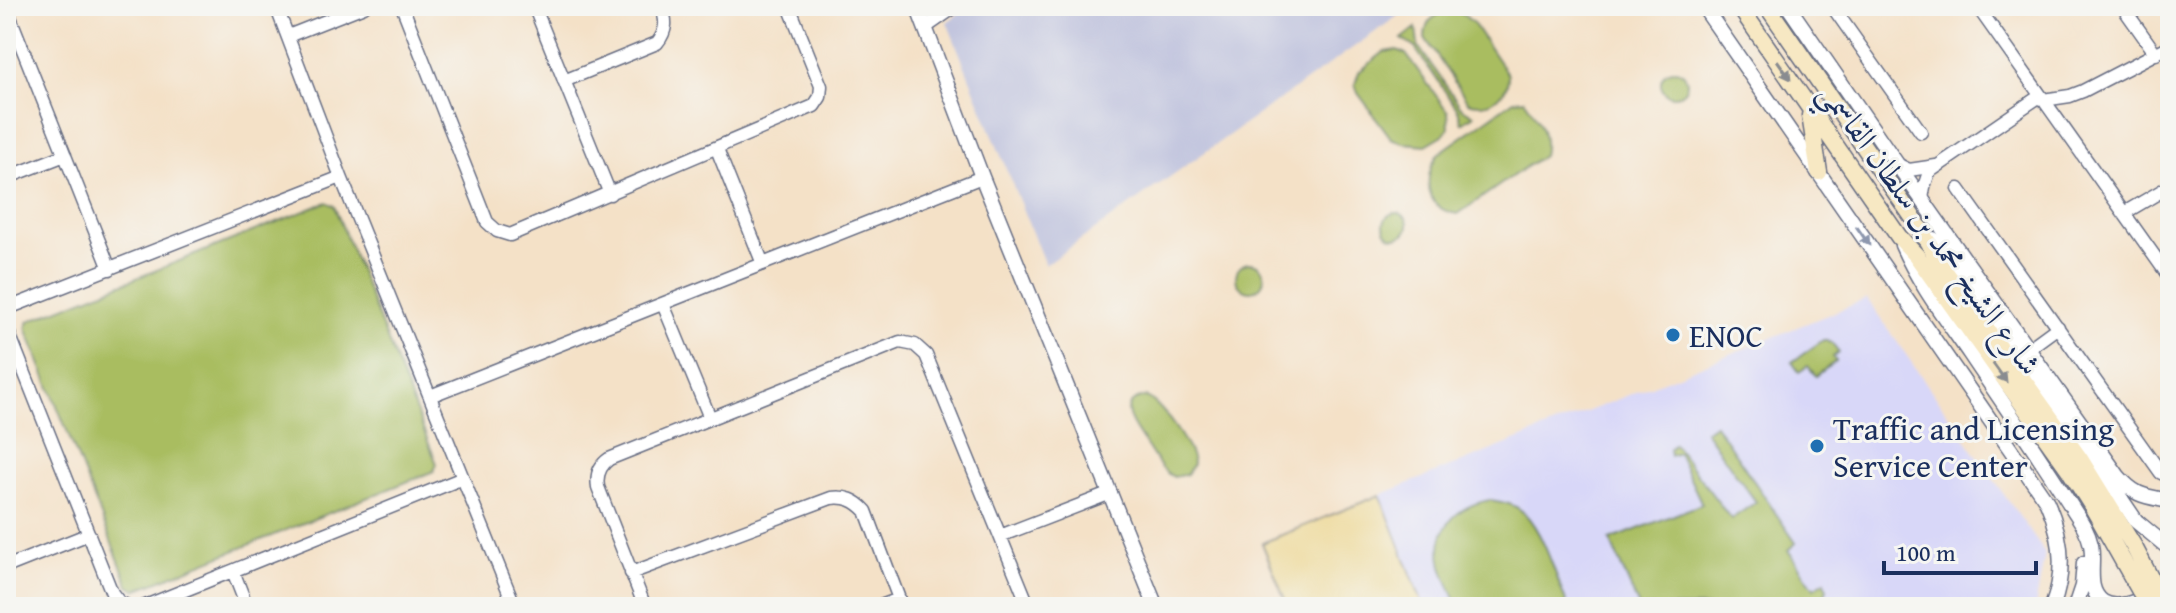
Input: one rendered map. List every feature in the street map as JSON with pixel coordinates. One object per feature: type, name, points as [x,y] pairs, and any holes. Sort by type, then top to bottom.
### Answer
[{"type":"main road","name":"شارع الشيخ محمد بن سلطان القاسمي","points":[[1739,6],[1899,237],[1916,255],[2092,506],[2155,586]]},
{"type":"main road","name":"شارع الشيخ محمد بن سلطان القاسمي","points":[[1767,6],[1916,222],[1944,270],[2080,459],[2133,545],[2164,607]]},
{"type":"main road","points":[[1804,98],[1814,134],[1819,172]]},
{"type":"main road","name":"شارع الشيخ محمد بن سلطان القاسمي","points":[[2149,607],[2155,586]]},
{"type":"street","points":[[276,6],[341,177],[515,607]]},
{"type":"street","points":[[288,36],[364,6]]},
{"type":"street","points":[[402,6],[487,222],[503,234],[517,233],[809,110],[818,102],[821,86],[789,6]]},
{"type":"street","points":[[534,6],[610,194]]},
{"type":"street","points":[[564,81],[657,43],[666,24],[661,6]]},
{"type":"street","points":[[917,6],[982,177],[1156,607]]},
{"type":"street","points":[[926,27],[956,6]]},
{"type":"street","points":[[1703,6],[2047,502],[2060,544],[2060,574],[2052,607]]},
{"type":"street","points":[[1788,6],[2126,485],[2142,496],[2170,501]]},
{"type":"street","points":[[1832,6],[1921,132]]},
{"type":"street","points":[[1977,6],[2170,278]]},
{"type":"street","points":[[2122,6],[2156,54]]},
{"type":"street","points":[[6,7],[110,269]]},
{"type":"street","points":[[1922,199],[1926,179],[1936,166],[2041,98],[2070,96],[2083,91],[2170,46]]},
{"type":"street","points":[[717,149],[763,264]]},
{"type":"street","points":[[6,178],[65,155]]},
{"type":"street","points":[[1897,164],[1909,170],[1936,166]]},
{"type":"street","points":[[6,309],[341,177]]},
{"type":"street","points":[[430,396],[982,177]]},
{"type":"street","points":[[2124,213],[2170,186]]},
{"type":"street","points":[[1959,189],[2161,473]]},
{"type":"street","points":[[1916,222],[1934,241],[2031,371],[2136,521],[2170,549]]},
{"type":"street","points":[[1899,237],[1944,317],[2050,471],[2087,531],[2091,545],[2093,588],[2102,602],[2110,606],[2127,605],[2160,590],[2155,586]]},
{"type":"street","points":[[663,304],[710,418]]},
{"type":"street","points":[[6,326],[112,593],[119,602],[129,607]]},
{"type":"street","points":[[2028,349],[2058,327]]},
{"type":"street","points":[[645,607],[598,487],[600,468],[609,459],[893,343],[908,342],[926,355],[1029,607]]},
{"type":"street","points":[[2028,349],[2031,371]]},
{"type":"street","points":[[2022,464],[2050,471]]},
{"type":"street","points":[[143,607],[463,478]]},
{"type":"street","points":[[2115,490],[2147,523],[2170,537]]},
{"type":"street","points":[[1000,536],[1111,493]]},
{"type":"street","points":[[631,573],[831,498],[847,497],[866,511],[900,603],[878,607]]},
{"type":"street","points":[[2075,607],[2084,568],[2079,519]]},
{"type":"street","points":[[6,567],[89,534]]},
{"type":"street","points":[[233,571],[247,607]]},
{"type":"street","points":[[2149,607],[2170,597]]},
{"type":"shaded area","points":[[970,6],[1412,6],[1045,265],[947,22]]},
{"type":"shaded area","points":[[1867,299],[2045,553],[2034,607],[1425,607],[1380,495]]},
{"type":"green space","points":[[1446,10],[1459,11],[1473,23],[1508,75],[1505,89],[1496,99],[1482,104],[1468,102],[1425,38],[1430,21]]},
{"type":"green space","points":[[1416,28],[1418,46],[1461,107],[1474,115],[1462,123],[1458,110],[1415,48],[1402,39]]},
{"type":"green space","points":[[1397,50],[1406,54],[1448,112],[1449,128],[1426,145],[1403,143],[1391,138],[1358,93],[1355,84],[1359,72],[1384,52]]},
{"type":"green space","points":[[1674,70],[1683,74],[1687,83],[1683,92],[1674,96],[1665,92],[1661,83],[1665,74]]},
{"type":"green space","points":[[1524,99],[1543,132],[1543,155],[1458,214],[1439,206],[1433,200],[1429,182],[1438,154],[1514,100]]},
{"type":"green space","points":[[327,202],[334,206],[437,464],[434,471],[136,590],[129,586],[26,328],[29,321]]},
{"type":"green space","points":[[1396,213],[1407,220],[1408,225],[1401,236],[1396,237],[1385,230],[1384,225],[1391,214]]},
{"type":"green space","points":[[1250,263],[1260,267],[1264,277],[1260,287],[1250,291],[1240,287],[1236,277],[1240,267]]},
{"type":"green space","points":[[1823,340],[1832,343],[1839,352],[1833,357],[1836,361],[1816,376],[1808,366],[1799,372],[1792,362]]},
{"type":"green space","points":[[1146,397],[1167,416],[1188,448],[1193,464],[1187,474],[1174,477],[1165,471],[1132,422],[1128,409],[1130,404]]},
{"type":"green space","points":[[1715,424],[1796,543],[1788,550],[1814,588],[1825,581],[1827,589],[1823,599],[1802,607],[1639,607],[1610,540],[1702,504],[1678,453],[1670,456],[1669,449],[1674,444],[1731,519],[1756,502],[1705,431]]},
{"type":"green space","points":[[1490,500],[1518,508],[1532,522],[1544,544],[1568,607],[1459,607],[1442,566],[1440,553],[1444,530],[1457,514]]},
{"type":"sand","points":[[1380,495],[1424,607],[1288,607],[1262,543]]},
{"type":"place","name":"ENOC","points":[[1673,335]]},
{"type":"place","name":"Traffic and Licensing Service Center","points":[[1817,446]]}]
